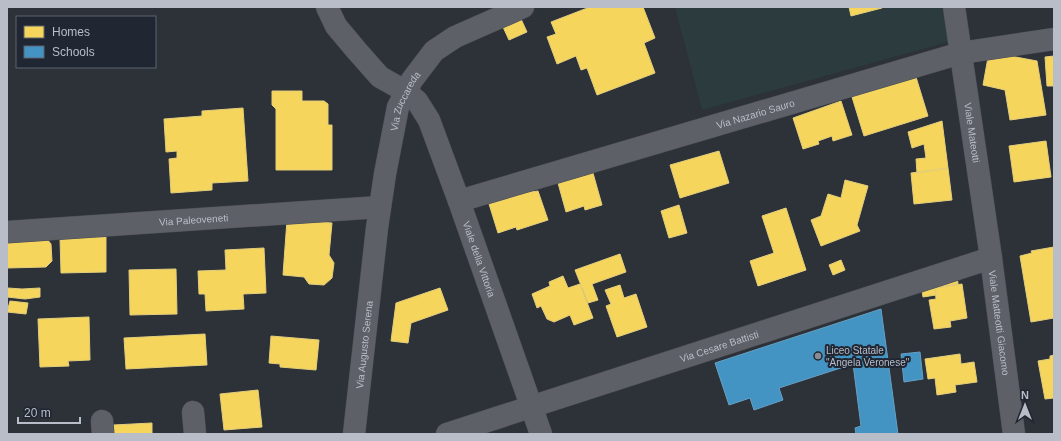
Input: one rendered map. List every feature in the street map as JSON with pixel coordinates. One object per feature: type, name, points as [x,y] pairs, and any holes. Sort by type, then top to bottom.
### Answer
[{"type":"street","name":"Viale della Vittoria","points":[[328,7],[336,26],[380,78],[405,91],[417,101],[429,120],[541,434]]},
{"type":"street","name":"Via Zuccareda","points":[[374,255],[392,134],[398,107],[405,91],[420,67],[434,51],[455,37],[523,7]]},
{"type":"street","name":"Viale Mateotti","points":[[954,7],[991,258]]},
{"type":"street","name":"Via Nazario Sauro","points":[[459,201],[961,53],[1054,38]]},
{"type":"street","name":"Via Paleoveneti","points":[[7,232],[380,207]]},
{"type":"street","name":"Via Augusto Serena","points":[[354,434],[374,255]]},
{"type":"street","name":"Via Cesare Battisti","points":[[447,434],[991,258]]},
{"type":"street","name":"Viale Matteotti Giacomo","points":[[991,258],[1014,434]]},
{"type":"street","points":[[193,412],[195,434]]},
{"type":"shaded area","points":[[675,7],[942,7],[948,42],[702,110]]},
{"type":"building: Homes","points":[[590,7],[643,7],[655,38],[644,43],[655,73],[597,95],[587,68],[581,70],[576,56],[557,64],[547,37],[556,34],[551,22]]},
{"type":"building: Homes","points":[[849,7],[881,7],[882,8],[851,16]]},
{"type":"building: Homes","points":[[521,19],[527,32],[509,40],[503,27]]},
{"type":"building: Homes","points":[[989,52],[1037,61],[1046,115],[1010,120],[1005,90],[983,85]]},
{"type":"building: Homes","points":[[1054,56],[1054,86],[1047,86],[1045,57]]},
{"type":"building: Homes","points":[[916,77],[928,116],[864,136],[852,97]]},
{"type":"building: Homes","points":[[272,91],[302,91],[302,101],[324,101],[328,104],[328,125],[332,125],[332,170],[276,170],[276,109],[272,105]]},
{"type":"building: Homes","points":[[841,101],[852,135],[833,141],[832,136],[818,141],[819,144],[803,149],[793,118]]},
{"type":"building: Homes","points":[[243,108],[248,181],[212,183],[212,190],[171,193],[169,159],[177,158],[177,151],[166,152],[164,119],[202,116],[202,111]]},
{"type":"building: Homes","points":[[942,121],[948,168],[917,173],[916,159],[926,158],[924,144],[912,148],[908,132]]},
{"type":"building: Homes","points":[[1046,141],[1051,177],[1014,182],[1009,146]]},
{"type":"building: Homes","points":[[719,151],[729,183],[680,198],[670,165]]},
{"type":"building: Homes","points":[[948,168],[952,200],[914,204],[911,173]]},
{"type":"building: Homes","points":[[593,173],[602,205],[585,210],[584,206],[566,212],[558,183]]},
{"type":"building: Homes","points":[[845,180],[868,186],[857,225],[860,231],[821,246],[811,220],[821,216],[828,194],[841,198]]},
{"type":"building: Homes","points":[[538,191],[548,220],[517,230],[516,227],[498,233],[489,204],[522,193]]},
{"type":"building: Homes","points":[[679,205],[687,233],[669,238],[661,211]]},
{"type":"building: Homes","points":[[786,208],[806,270],[758,286],[750,261],[774,253],[762,216]]},
{"type":"building: Homes","points":[[287,220],[332,223],[329,255],[334,263],[332,278],[324,285],[309,284],[304,277],[283,275]]},
{"type":"building: Homes","points":[[106,237],[106,272],[61,273],[60,238]]},
{"type":"building: Homes","points":[[47,239],[51,244],[52,261],[46,267],[7,268],[7,240]]},
{"type":"building: Homes","points":[[1054,247],[1054,318],[1031,322],[1020,256],[1032,253],[1031,251]]},
{"type":"building: Homes","points":[[264,248],[266,293],[243,294],[244,309],[206,311],[205,294],[199,294],[198,271],[226,270],[225,250]]},
{"type":"building: Homes","points":[[620,254],[626,272],[592,284],[598,300],[588,303],[575,270]]},
{"type":"building: Homes","points":[[841,260],[845,270],[833,275],[829,265]]},
{"type":"building: Homes","points":[[176,269],[177,314],[130,315],[129,270]]},
{"type":"building: Homes","points":[[957,274],[958,284],[935,288],[936,295],[923,297],[921,285]]},
{"type":"building: Homes","points":[[563,276],[568,288],[580,284],[593,318],[574,325],[570,315],[554,322],[547,319],[541,306],[537,308],[532,294],[550,286],[549,282]]},
{"type":"building: Homes","points":[[962,284],[967,318],[950,321],[951,327],[934,329],[929,300],[936,299],[935,288]]},
{"type":"building: Homes","points":[[620,285],[624,298],[636,294],[647,327],[617,337],[606,306],[611,304],[605,290]]},
{"type":"building: Homes","points":[[8,288],[40,288],[40,297],[25,299],[7,297]]},
{"type":"building: Homes","points":[[440,288],[448,310],[411,323],[408,343],[391,341],[396,303]]},
{"type":"building: Homes","points":[[10,301],[28,303],[26,314],[7,312]]},
{"type":"building: Homes","points":[[89,317],[90,360],[68,361],[69,366],[40,367],[38,319]]},
{"type":"building: Homes","points":[[205,334],[207,365],[126,369],[124,338]]},
{"type":"building: Homes","points":[[271,336],[319,340],[316,370],[280,367],[280,364],[269,363]]},
{"type":"building: Homes","points":[[960,354],[961,364],[974,362],[977,382],[955,385],[956,392],[937,395],[935,378],[928,379],[925,359]]},
{"type":"building: Homes","points":[[1054,355],[1054,398],[1045,399],[1038,361],[1050,359],[1050,356]]},
{"type":"building: Homes","points":[[258,390],[262,427],[224,430],[220,394]]},
{"type":"building: Homes","points":[[152,423],[152,434],[113,434],[113,425]]},
{"type":"building: Schools","points":[[881,309],[898,434],[856,434],[855,428],[861,426],[853,364],[779,388],[783,400],[754,410],[750,398],[729,405],[715,363]]},
{"type":"building: Schools","points":[[920,352],[923,379],[904,382],[901,354]]},
{"type":"place","name":"Liceo Statale \"Angela Veronese\"","points":[[818,356]]}]
